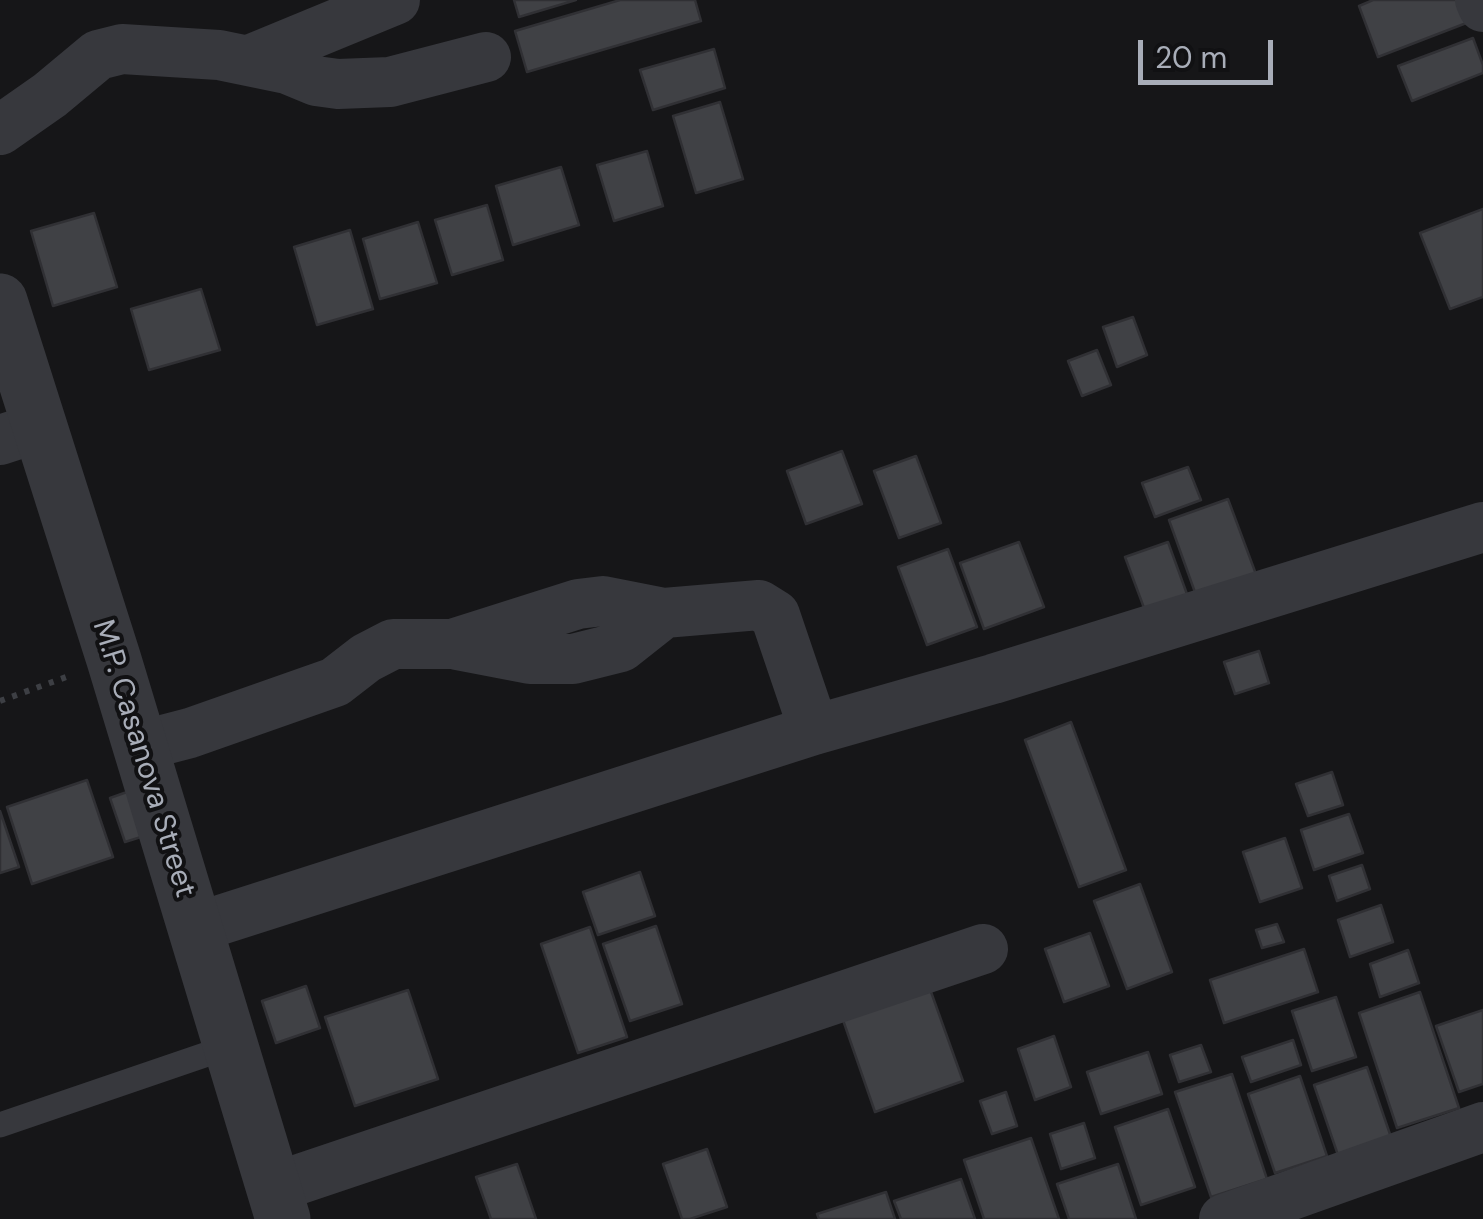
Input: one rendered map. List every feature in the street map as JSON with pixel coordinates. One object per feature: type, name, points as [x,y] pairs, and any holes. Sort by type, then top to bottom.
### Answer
[{"type":"street","points":[[249,60],[395,0]]},
{"type":"street","points":[[1480,0],[1483,7]]},
{"type":"street","points":[[0,130],[98,55],[122,49],[219,54],[338,84],[390,82],[486,57]]},
{"type":"street","name":"M.P. Casanova Street","points":[[0,301],[20,433],[114,660],[278,1204]]},
{"type":"street","points":[[195,928],[814,730],[993,679],[1483,527]]},
{"type":"street","points":[[140,746],[190,733],[335,682],[366,658],[393,644],[452,644],[530,659],[573,659],[621,648],[664,613],[760,605],[775,615],[814,730]]},
{"type":"street","points":[[278,1204],[983,949]]},
{"type":"street","points":[[1224,1219],[1287,1208],[1483,1127]]},
{"type":"lane","points":[[0,1125],[231,1046]]},
{"type":"path","points":[[0,701],[114,660]]},
{"type":"building","points":[[514,0],[576,0],[519,17]]},
{"type":"building","points":[[620,0],[695,0],[701,21],[527,72],[515,31]]},
{"type":"building","points":[[1373,0],[1461,0],[1469,22],[1378,57],[1359,6]]},
{"type":"building","points":[[1473,38],[1483,73],[1412,101],[1398,66]]},
{"type":"building","points":[[714,49],[725,88],[653,110],[640,70]]},
{"type":"building","points":[[720,102],[743,179],[696,193],[673,116]]},
{"type":"building","points":[[647,151],[663,206],[614,221],[597,165]]},
{"type":"building","points":[[561,167],[579,225],[513,245],[496,186]]},
{"type":"building","points":[[487,205],[503,260],[452,275],[435,220]]},
{"type":"building","points":[[1483,209],[1483,297],[1450,309],[1420,233]]},
{"type":"building","points":[[94,213],[117,287],[53,306],[31,231]]},
{"type":"building","points":[[418,222],[437,283],[380,299],[363,239]]},
{"type":"building","points":[[350,230],[373,309],[317,325],[294,247]]},
{"type":"building","points":[[201,289],[220,350],[149,370],[131,309]]},
{"type":"building","points":[[1133,317],[1147,355],[1117,367],[1103,327]]},
{"type":"building","points":[[1097,350],[1111,385],[1082,396],[1068,361]]},
{"type":"building","points":[[842,451],[862,504],[806,524],[787,471]]},
{"type":"building","points":[[916,456],[941,523],[899,538],[874,471]]},
{"type":"building","points":[[1188,467],[1201,500],[1155,517],[1142,483]]},
{"type":"building","points":[[1228,499],[1266,601],[1206,623],[1169,520]]},
{"type":"building","points":[[1019,542],[1044,607],[984,629],[960,563]]},
{"type":"building","points":[[1168,542],[1195,616],[1153,632],[1125,557]]},
{"type":"building","points":[[948,549],[977,627],[927,645],[898,567]]},
{"type":"building","points":[[1259,651],[1269,683],[1235,694],[1224,662]]},
{"type":"building","points":[[1071,722],[1126,870],[1079,887],[1025,740]]},
{"type":"building","points":[[1332,772],[1343,805],[1308,816],[1296,784]]},
{"type":"building","points":[[87,780],[113,857],[32,884],[7,807]]},
{"type":"building","points":[[141,787],[157,832],[125,842],[110,798]]},
{"type":"building","points":[[0,811],[19,867],[0,873]]},
{"type":"building","points":[[1349,814],[1363,853],[1314,870],[1301,830]]},
{"type":"building","points":[[1285,838],[1302,888],[1260,902],[1243,852]]},
{"type":"building","points":[[1362,865],[1370,889],[1337,901],[1329,876]]},
{"type":"building","points":[[640,872],[655,916],[598,935],[583,892]]},
{"type":"building","points":[[1140,884],[1172,972],[1127,989],[1094,901]]},
{"type":"building","points":[[1381,905],[1393,942],[1350,957],[1338,920]]},
{"type":"building","points":[[1277,924],[1284,942],[1262,948],[1256,930]]},
{"type":"building","points":[[656,926],[682,1004],[630,1021],[603,944]]},
{"type":"building","points":[[590,927],[627,1037],[578,1053],[541,944]]},
{"type":"building","points":[[1090,933],[1109,986],[1064,1002],[1045,949]]},
{"type":"building","points":[[1304,949],[1318,992],[1224,1023],[1210,980]]},
{"type":"building","points":[[1408,950],[1419,983],[1380,997],[1370,964]]},
{"type":"building","points":[[306,986],[320,1028],[276,1043],[262,1001]]},
{"type":"building","points":[[930,989],[963,1081],[875,1112],[843,1020]]},
{"type":"building","points":[[408,990],[438,1079],[355,1106],[325,1017]]},
{"type":"building","points":[[1420,992],[1459,1108],[1397,1128],[1359,1013]]},
{"type":"building","points":[[1336,997],[1356,1057],[1312,1071],[1292,1011]]},
{"type":"building","points":[[1483,1010],[1483,1084],[1459,1092],[1436,1026]]},
{"type":"building","points":[[1054,1036],[1071,1087],[1035,1100],[1018,1049]]},
{"type":"building","points":[[1293,1040],[1301,1065],[1251,1082],[1242,1057]]},
{"type":"building","points":[[1201,1045],[1211,1072],[1179,1082],[1170,1055]]},
{"type":"building","points":[[1148,1052],[1162,1094],[1101,1114],[1087,1072]]},
{"type":"building","points":[[1367,1067],[1393,1143],[1340,1161],[1314,1085]]},
{"type":"building","points":[[1232,1074],[1267,1179],[1211,1197],[1175,1092]]},
{"type":"building","points":[[1300,1076],[1327,1156],[1275,1173],[1248,1094]]},
{"type":"building","points":[[1006,1092],[1017,1126],[992,1134],[980,1101]]},
{"type":"building","points":[[1168,1109],[1195,1187],[1141,1205],[1115,1127]]},
{"type":"building","points":[[1084,1123],[1095,1158],[1061,1169],[1050,1134]]},
{"type":"building","points":[[1031,1138],[1059,1219],[984,1219],[964,1160]]},
{"type":"building","points":[[707,1149],[727,1207],[682,1219],[663,1164]]},
{"type":"building","points":[[517,1164],[536,1219],[491,1219],[476,1177]]},
{"type":"building","points":[[1118,1164],[1136,1219],[1069,1219],[1057,1184]]},
{"type":"building","points":[[961,1179],[975,1219],[901,1219],[894,1201]]},
{"type":"building","points":[[886,1192],[895,1219],[819,1219],[817,1214]]}]
